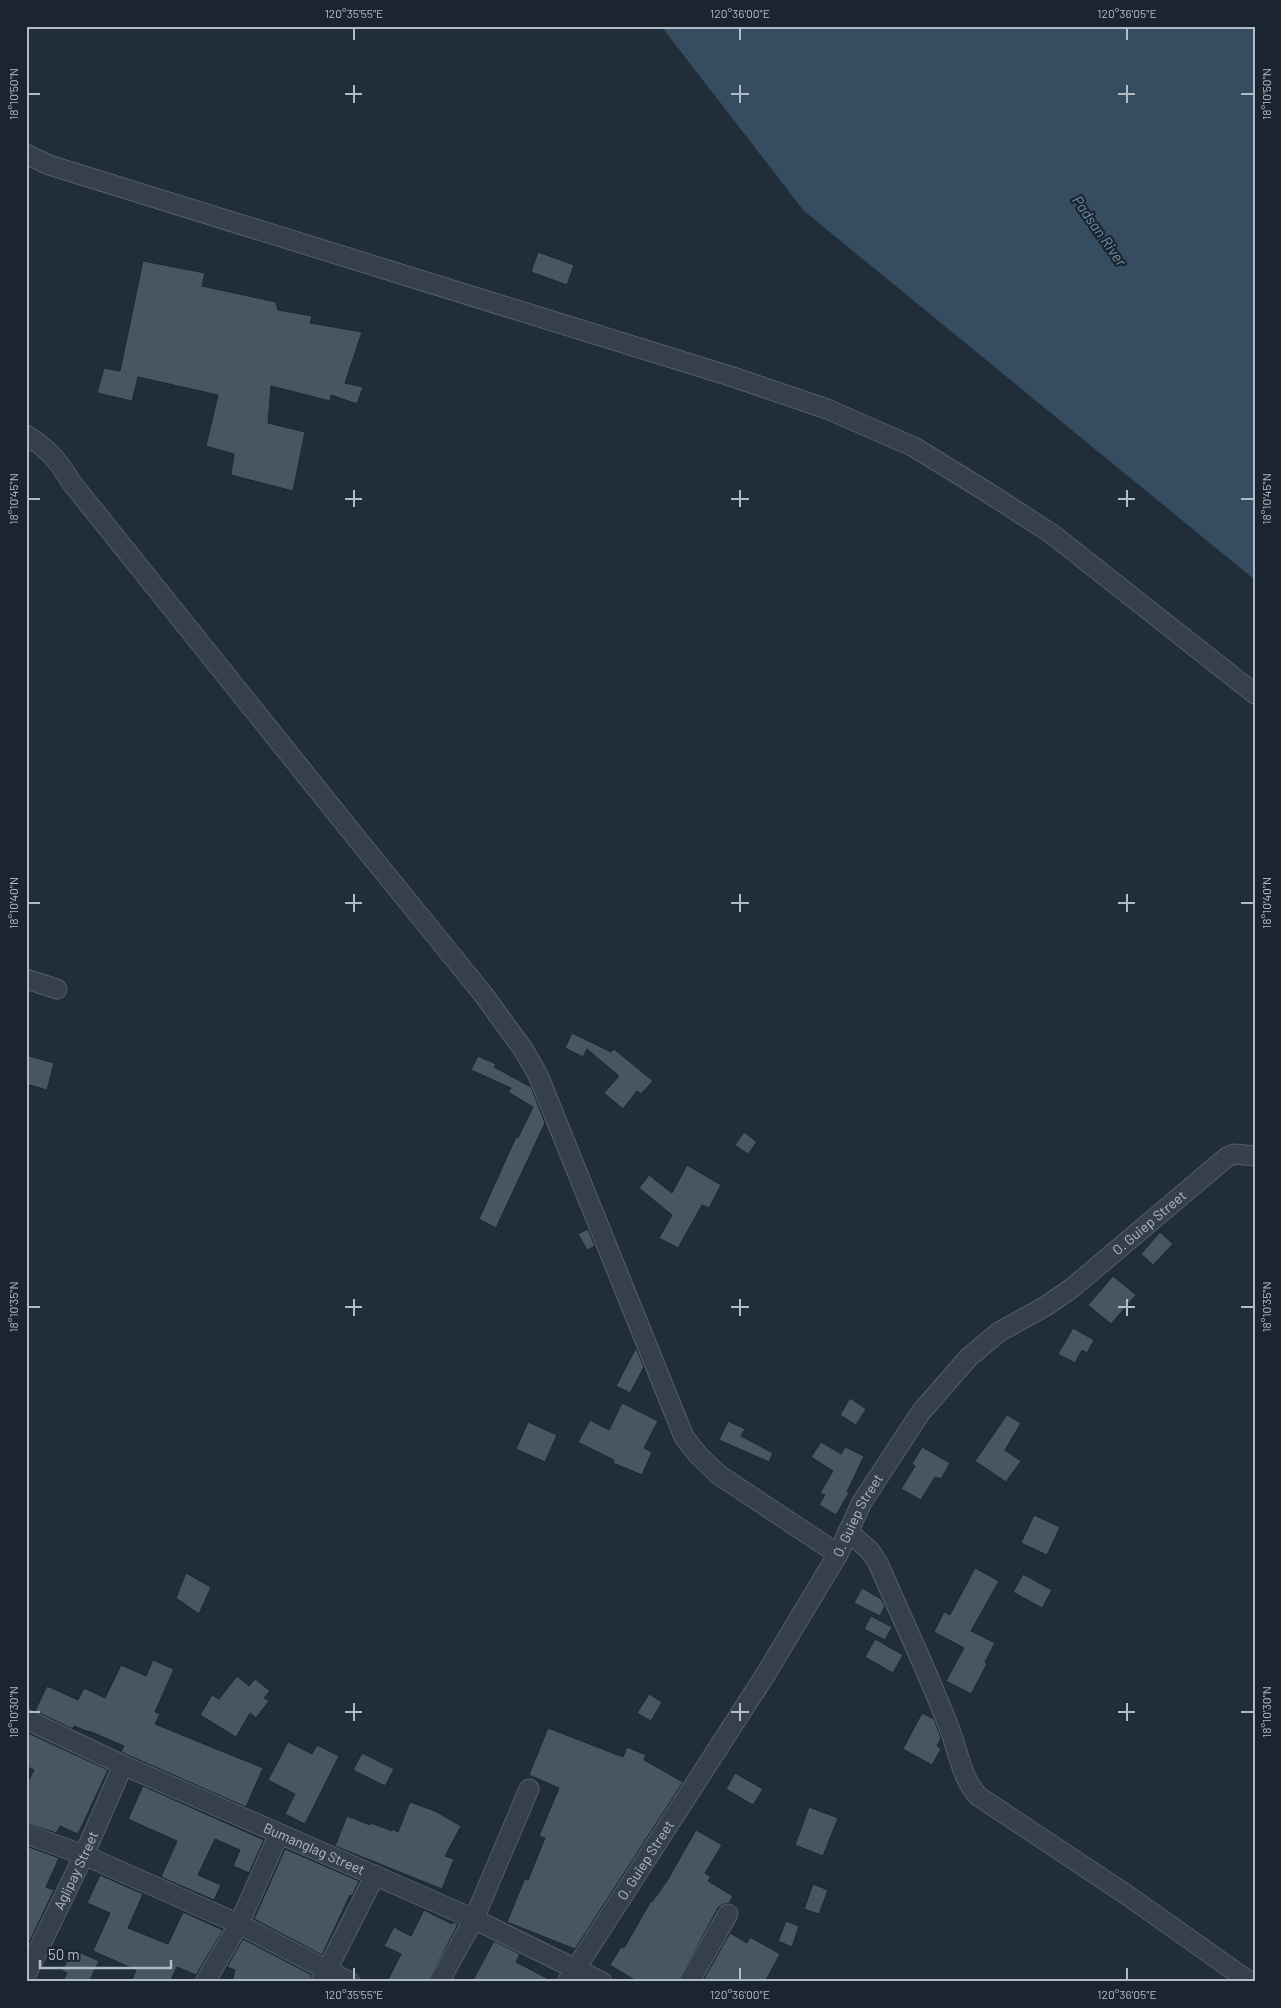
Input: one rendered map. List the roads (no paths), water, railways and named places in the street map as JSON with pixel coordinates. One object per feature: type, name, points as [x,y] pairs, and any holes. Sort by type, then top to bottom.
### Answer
[{"type":"street","points":[[26,154],[49,164],[210,216],[733,377],[827,409],[905,443],[1052,534],[1255,694]]},
{"type":"street","points":[[26,434],[43,445],[61,464],[71,482],[347,828],[483,994],[523,1049],[538,1075],[684,1437],[699,1456],[719,1475],[838,1554]]},
{"type":"street","points":[[26,979],[57,989]]},
{"type":"street","name":"O. Guiep Street","points":[[571,1975],[764,1677],[838,1554],[862,1502],[920,1412],[969,1357],[999,1332],[1046,1306],[1072,1288],[1227,1157],[1234,1154],[1255,1156]]},
{"type":"street","points":[[848,1531],[874,1555],[878,1563],[951,1733],[961,1766],[972,1789],[978,1796],[1127,1895],[1250,1982]]},
{"type":"street","name":"Bumanglag Street","points":[[26,1719],[123,1765],[474,1920],[571,1975],[602,1982]]},
{"type":"street","name":"Aglipay Street","points":[[26,1975],[84,1855],[123,1765]]},
{"type":"street","points":[[439,1982],[474,1920],[530,1789]]},
{"type":"street","points":[[26,1834],[84,1855],[239,1924],[324,1976],[350,1982]]},
{"type":"street","points":[[205,1982],[239,1924],[279,1834]]},
{"type":"street","points":[[324,1976],[375,1876]]},
{"type":"street","points":[[689,1982],[728,1914]]},
{"type":"water","name":"Padsan River","points":[[661,26],[1255,26],[1255,580],[804,211]]}]
